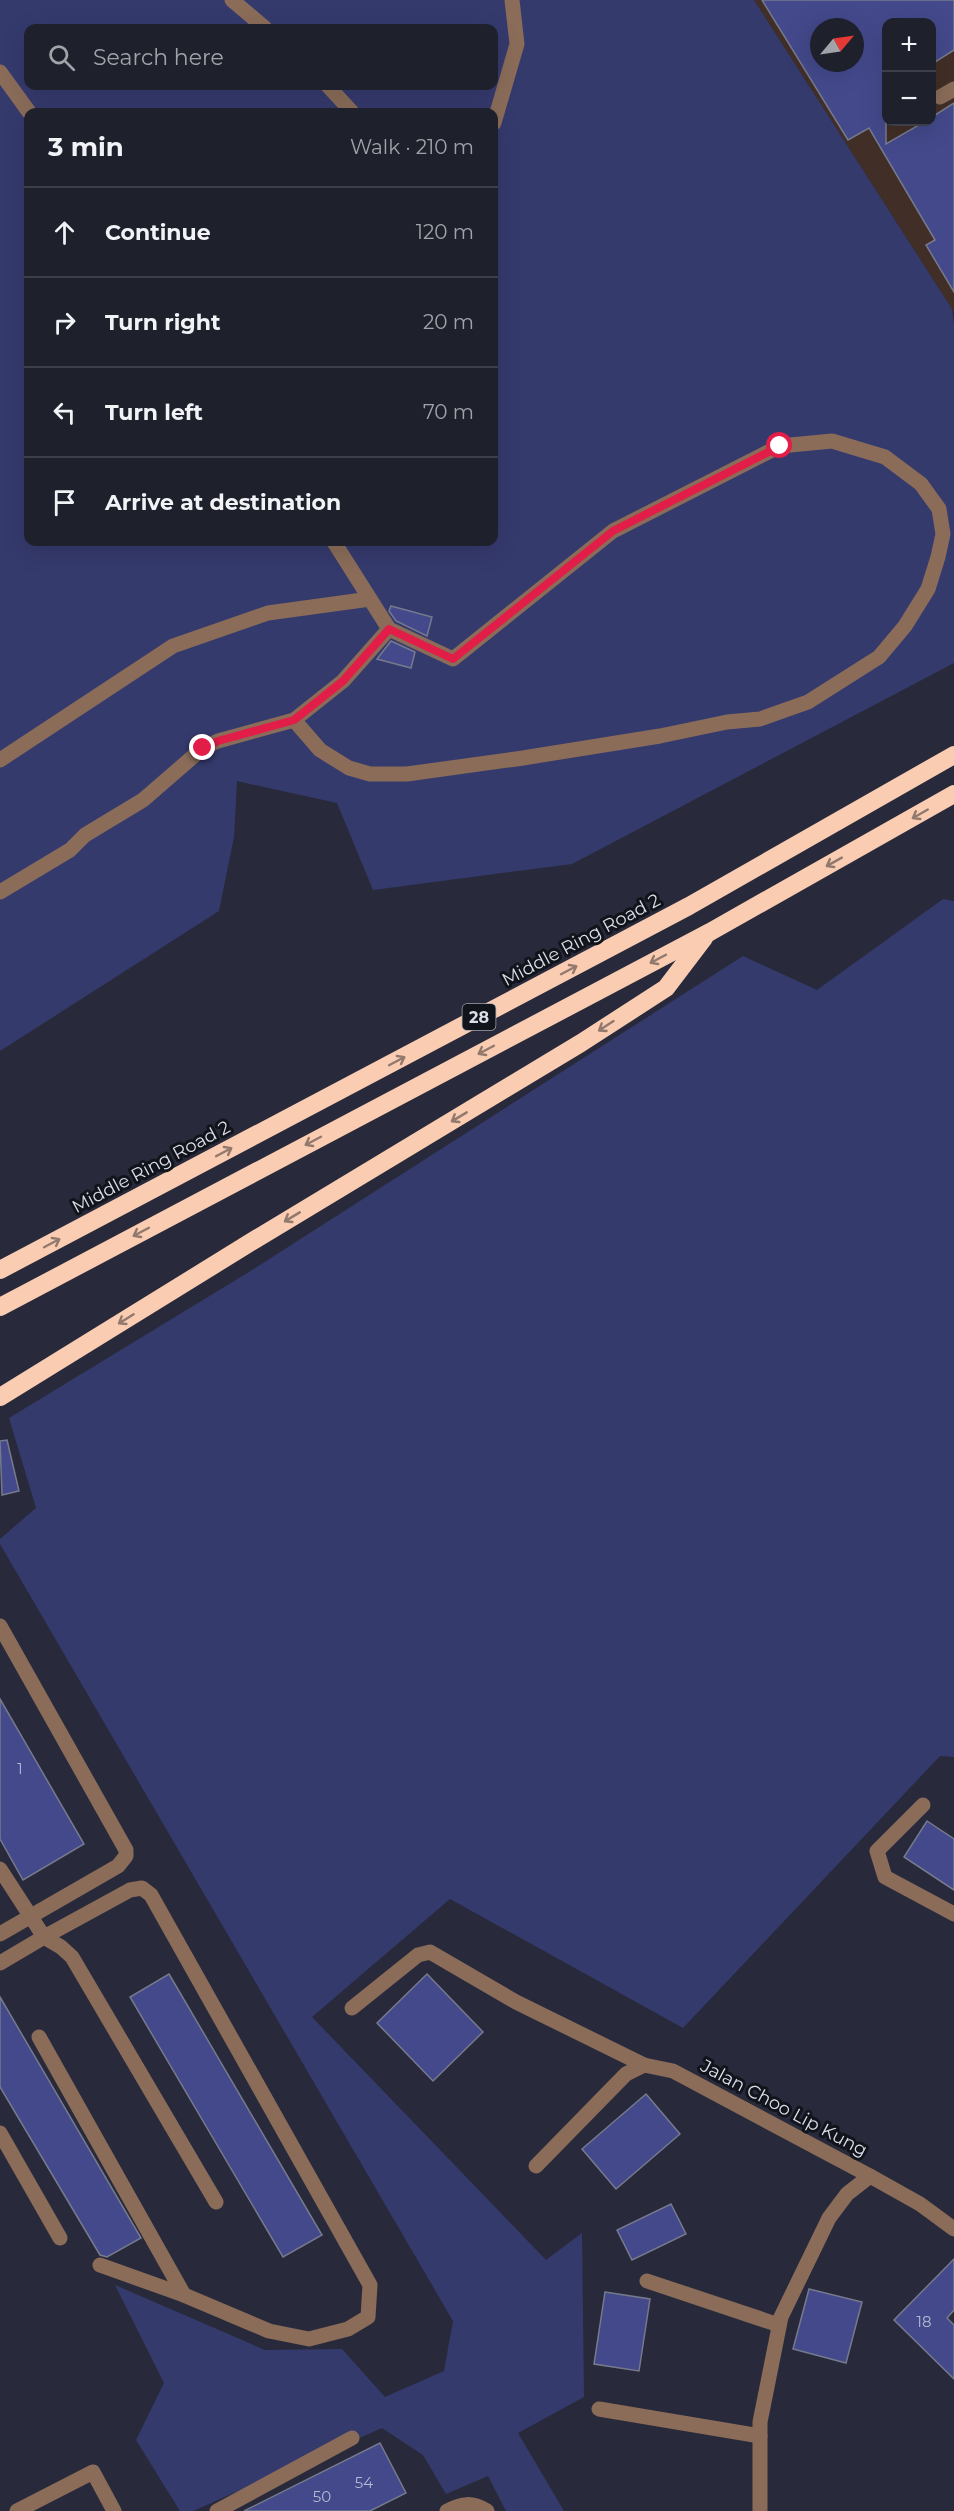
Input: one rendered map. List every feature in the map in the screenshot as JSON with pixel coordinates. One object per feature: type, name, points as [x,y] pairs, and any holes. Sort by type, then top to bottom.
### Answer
[{"type":"highway","name":"Middle Ring Road 2","points":[[0,1270],[689,906],[954,755]]},
{"type":"highway","name":"28","points":[[0,1307],[710,932],[954,794]]},
{"type":"highway","points":[[0,1397],[581,1043],[666,988],[710,932]]},
{"type":"street","points":[[232,0],[261,24]]},
{"type":"street","points":[[498,109],[517,44],[512,0]]},
{"type":"street","points":[[0,72],[26,108]]},
{"type":"street","points":[[940,97],[954,89]]},
{"type":"street","points":[[332,90],[348,108]]},
{"type":"street","points":[[294,720],[320,750],[349,768],[370,774],[406,774],[524,758],[660,736],[727,722],[760,719],[808,702],[879,657],[905,626],[928,589],[942,534],[939,509],[921,483],[885,457],[832,441],[780,446],[613,531],[453,659],[389,629],[337,546]]},
{"type":"street","points":[[0,760],[173,646],[268,613],[370,599]]},
{"type":"street","points":[[0,892],[70,850],[85,835],[143,800],[203,748],[218,741],[294,720],[343,681],[389,629]]},
{"type":"street","points":[[0,1626],[126,1850],[126,1856],[118,1866],[0,1934]]},
{"type":"street","points":[[923,1805],[877,1851],[885,1877],[954,1914]]},
{"type":"street","points":[[0,1869],[44,1937],[72,1957],[216,2202]]},
{"type":"street","points":[[0,1963],[130,1890],[136,1888],[147,1891],[370,2285],[368,2317],[348,2328],[309,2339],[269,2331],[184,2295],[100,2265]]},
{"type":"street","name":"Jalan Choo Lip Kung","points":[[352,2008],[418,1955],[430,1952],[516,2002],[644,2065],[673,2071],[870,2176],[847,2194],[829,2218],[779,2325],[760,2422],[760,2511]]},
{"type":"street","points":[[39,2037],[184,2295]]},
{"type":"street","points":[[536,2166],[626,2074],[644,2065]]},
{"type":"street","points":[[0,2133],[60,2238]]},
{"type":"street","points":[[870,2176],[920,2204],[954,2229]]},
{"type":"street","points":[[647,2281],[779,2325]]},
{"type":"street","points":[[599,2409],[760,2436]]},
{"type":"street","points":[[217,2511],[351,2438]]},
{"type":"street","points":[[17,2511],[93,2472],[114,2511]]},
{"type":"street","points":[[447,2511],[460,2504],[482,2508]]},
{"type":"shaded area","points":[[0,0],[754,0],[952,309],[954,324],[954,663],[572,864],[373,890],[337,803],[237,781],[234,837],[219,911],[0,1051]]},
{"type":"shaded area","points":[[754,0],[954,0],[954,313],[952,309]]},
{"type":"shaded area","points":[[943,899],[954,901],[954,1757],[940,1756],[683,2028],[450,1899],[312,2017],[546,2260],[582,2233],[584,2397],[518,2433],[564,2511],[506,2511],[488,2476],[446,2494],[423,2455],[382,2428],[193,2511],[180,2511],[136,2440],[164,2383],[115,2285],[265,2350],[342,2349],[385,2397],[444,2371],[453,2321],[0,1544],[0,1539],[36,1508],[9,1418],[249,1272],[743,956],[817,990]]},
{"type":"building","points":[[762,0],[954,0],[954,50],[936,61],[936,18],[882,18],[882,126],[886,126],[886,144],[917,126],[936,126],[936,114],[954,103],[954,292],[926,245],[935,240],[869,128],[848,140]]},
{"type":"building","points":[[391,606],[432,617],[427,636],[396,621],[389,611]]},
{"type":"building","points":[[391,641],[415,652],[411,668],[377,659]]},
{"type":"building","points":[[7,1440],[19,1491],[2,1495],[0,1441]]},
{"type":"building","points":[[0,1699],[84,1844],[23,1880],[0,1839]]},
{"type":"building","points":[[927,1821],[954,1839],[954,1890],[904,1857]]},
{"type":"building","points":[[169,1974],[322,2235],[283,2257],[130,1997]]},
{"type":"building","points":[[427,1974],[483,2032],[433,2081],[377,2023]]},
{"type":"building","points":[[0,1997],[141,2238],[107,2257],[100,2255],[0,2087]]},
{"type":"building","points":[[646,2094],[680,2134],[616,2189],[582,2149]]},
{"type":"building","points":[[671,2204],[686,2234],[632,2260],[617,2230]]},
{"type":"building","points":[[954,2259],[954,2310],[947,2318],[954,2325],[954,2379],[894,2320]]},
{"type":"building","points":[[809,2289],[862,2302],[846,2363],[793,2349]]},
{"type":"building","points":[[605,2292],[650,2299],[639,2371],[594,2364]]},
{"type":"building","points":[[380,2443],[406,2493],[370,2511],[244,2511]]},
{"type":"route","points":[[203,748],[218,741],[294,720],[343,681],[389,629],[453,659],[613,531],[780,446]]}]
